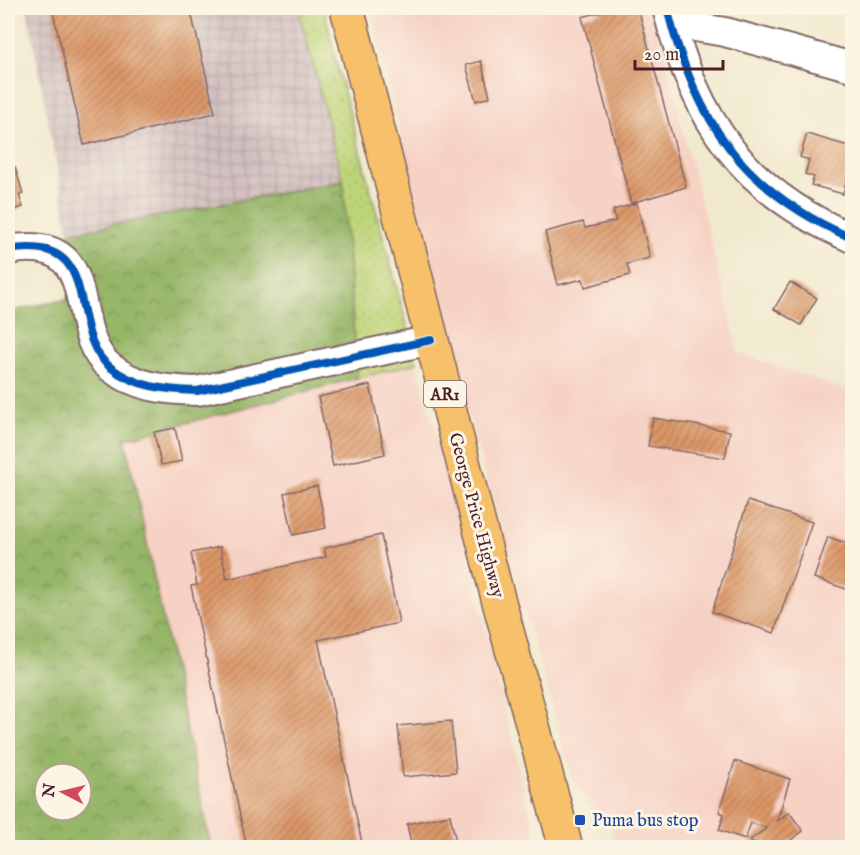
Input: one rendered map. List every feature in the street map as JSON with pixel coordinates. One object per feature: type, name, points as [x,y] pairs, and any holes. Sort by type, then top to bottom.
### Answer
[{"type":"main road","name":"George Price Highway","points":[[347,8],[431,340],[566,848]]},
{"type":"street","points":[[669,15],[852,68]]},
{"type":"street","points":[[669,15],[705,113],[731,152],[785,202],[817,223],[852,238]]},
{"type":"street","points":[[8,250],[38,248],[57,255],[74,270],[95,346],[109,366],[134,381],[169,390],[197,391],[431,340]]},
{"type":"shaded area","points":[[27,8],[298,8],[343,181],[69,233]]},
{"type":"shaded area","points":[[371,8],[652,8],[739,353],[852,392],[852,847],[615,847],[610,826],[575,786],[451,356]]},
{"type":"shaded area","points":[[417,363],[464,540],[538,847],[211,847],[125,439]]},
{"type":"green space","points":[[298,8],[324,8],[337,66],[417,363],[357,378],[343,181]]},
{"type":"green space","points":[[343,181],[357,378],[125,439],[211,847],[8,847],[8,312],[72,298],[69,233]]},
{"type":"building","points":[[52,8],[190,8],[215,113],[84,145]]},
{"type":"building","points":[[443,8],[477,8],[445,16]]},
{"type":"building","points":[[600,8],[638,8],[686,187],[631,203],[582,17],[601,12]]},
{"type":"building","points":[[481,61],[490,97],[476,101],[466,65]]},
{"type":"building","points":[[807,134],[852,147],[852,162],[843,194],[811,185],[814,177],[805,174],[809,160],[800,157]]},
{"type":"building","points":[[15,167],[23,194],[19,195],[23,207],[8,212],[8,169]]},
{"type":"building","points":[[637,203],[650,258],[627,264],[630,275],[585,287],[583,279],[558,285],[545,232],[583,222],[585,228],[616,221],[613,210]]},
{"type":"building","points":[[790,282],[817,298],[801,325],[774,309]]},
{"type":"building","points":[[370,385],[385,454],[333,466],[318,397]]},
{"type":"building","points":[[653,418],[730,431],[725,458],[648,446]]},
{"type":"building","points":[[175,428],[182,461],[161,465],[154,432]]},
{"type":"building","points":[[317,486],[326,528],[293,535],[284,493]]},
{"type":"building","points":[[748,501],[812,522],[774,633],[712,612]]},
{"type":"building","points":[[381,535],[399,623],[318,640],[363,848],[247,848],[191,586],[197,585],[191,553],[220,547],[227,579],[326,557],[324,548]]},
{"type":"building","points":[[828,537],[852,545],[852,591],[814,578]]},
{"type":"building","points":[[451,721],[456,772],[403,777],[398,726]]},
{"type":"building","points":[[735,761],[790,779],[777,821],[789,812],[803,831],[780,848],[756,848],[750,840],[767,828],[751,823],[745,839],[719,830],[724,814],[719,812]]},
{"type":"building","points":[[450,815],[457,846],[412,848],[407,824]]},
{"type":"cycle path","points":[[667,8],[692,85],[709,118],[729,148],[753,175],[781,198],[814,220],[852,238]]},
{"type":"cycle path","points":[[8,250],[39,248],[59,256],[72,270],[96,351],[110,367],[120,374],[151,386],[197,391],[431,340]]},
{"type":"place","name":"Puma bus stop","points":[[580,820]]}]
